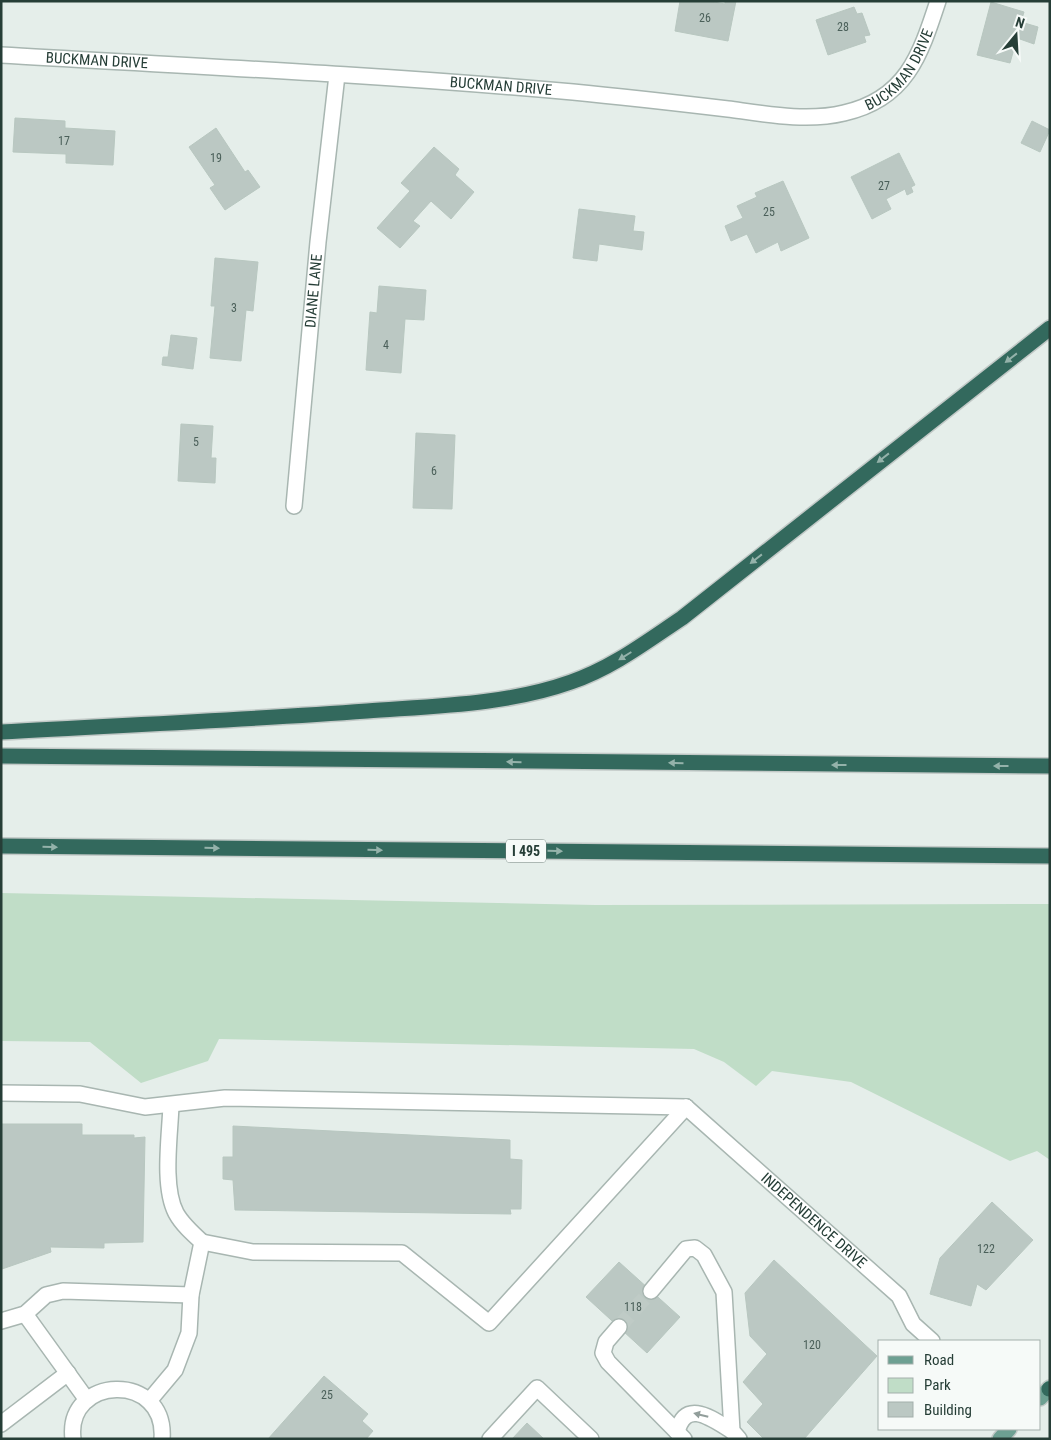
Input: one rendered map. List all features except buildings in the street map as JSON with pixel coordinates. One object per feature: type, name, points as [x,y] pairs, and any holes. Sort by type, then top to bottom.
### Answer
[{"type":"highway","points":[[1,732],[302,716],[496,700],[573,682],[618,660],[682,618],[1050,328]]},
{"type":"highway","points":[[1,756],[1050,766]]},
{"type":"highway","name":"I 495","points":[[1,846],[1050,856]]},
{"type":"street","name":"BUCKMAN DRIVE","points":[[1,55],[469,83],[596,94],[773,114],[815,116],[843,113],[887,96],[900,84],[921,49],[938,1]]},
{"type":"street","name":"DIANE LANE","points":[[294,506],[318,242],[337,75]]},
{"type":"street","points":[[1,1093],[80,1094],[145,1108],[225,1098],[686,1107]]},
{"type":"street","points":[[171,1105],[171,1198],[176,1213],[187,1228],[202,1242],[253,1252],[402,1253],[489,1323],[686,1107]]},
{"type":"street","name":"INDEPENDENCE DRIVE","points":[[686,1107],[899,1296],[913,1324],[931,1340]]},
{"type":"street","points":[[149,1401],[175,1370],[189,1333],[191,1294],[202,1242]]},
{"type":"street","points":[[651,1291],[686,1249],[695,1248],[704,1255],[724,1292],[735,1435]]},
{"type":"street","points":[[1,1321],[26,1314],[46,1295],[63,1291],[191,1294]]},
{"type":"street","points":[[26,1314],[87,1400]]},
{"type":"street","points":[[619,1327],[606,1342],[603,1352],[608,1362],[681,1435]]},
{"type":"street","points":[[1,1424],[68,1374]]},
{"type":"street","points":[[73,1439],[74,1421],[79,1409],[98,1392],[112,1388],[138,1393],[149,1401],[157,1412],[162,1424],[162,1439]]},
{"type":"street","points":[[490,1439],[537,1388],[591,1439]]},
{"type":"street","points":[[681,1435],[680,1422],[684,1417],[694,1413],[707,1416],[735,1435]]},
{"type":"green space","points":[[1,893],[595,905],[1050,904],[1050,1160],[1037,1151],[1010,1161],[851,1082],[772,1071],[756,1086],[724,1062],[694,1049],[219,1039],[208,1061],[141,1083],[90,1042],[1,1041]]},
{"type":"tunnel","points":[[619,1327],[651,1291]]}]
